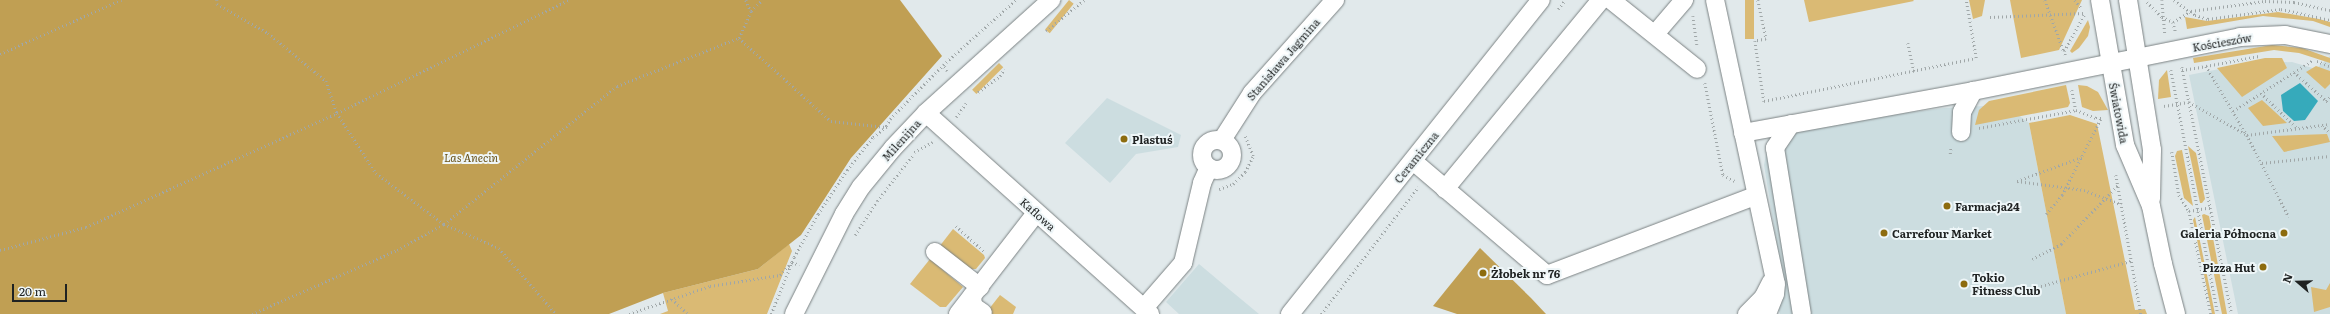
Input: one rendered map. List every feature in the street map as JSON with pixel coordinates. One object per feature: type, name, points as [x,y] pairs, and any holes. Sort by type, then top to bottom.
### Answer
[{"type":"street","name":"Milenijna","points":[[794,314],[813,271],[861,187],[926,113],[1051,0]]},
{"type":"street","name":"Stanisława Jagmina","points":[[1147,311],[1183,263],[1202,183],[1209,168],[1220,170],[1229,164],[1232,159],[1231,148],[1222,140],[1252,92],[1335,0]]},
{"type":"street","name":"Ceramiczna","points":[[1290,314],[1541,0]]},
{"type":"street","points":[[1445,189],[1601,0]]},
{"type":"street","points":[[1612,0],[1700,72]]},
{"type":"street","points":[[1715,0],[1743,133],[1749,198],[1774,276],[1775,294],[1767,314]]},
{"type":"street","name":"Światowida","points":[[2100,0],[2109,62],[2125,145],[2152,206]]},
{"type":"street","name":"Światowida","points":[[2128,0],[2152,150],[2152,206],[2163,264],[2176,314]]},
{"type":"street","points":[[1655,34],[1689,7]]},
{"type":"street","name":"Kościeszów","points":[[2138,57],[2240,37],[2285,34],[2330,44]]},
{"type":"street","points":[[1743,133],[1973,91],[2138,57]]},
{"type":"street","points":[[1961,132],[1962,112],[1973,91]]},
{"type":"street","name":"Kaflowa","points":[[926,113],[1147,311]]},
{"type":"street","points":[[1791,124],[1775,148],[1802,314]]},
{"type":"street","points":[[1413,161],[1547,275],[1749,198]]},
{"type":"street","points":[[958,314],[1036,213]]},
{"type":"street","points":[[935,252],[976,291]]},
{"type":"street","points":[[1747,314],[1763,298],[1774,276]]},
{"type":"street","points":[[976,291],[973,306],[984,313]]},
{"type":"path","points":[[0,54],[121,0]]},
{"type":"path","points":[[217,0],[217,4],[268,33],[326,81],[337,113],[376,172],[444,224],[499,248],[556,314]]},
{"type":"path","points":[[0,250],[86,227],[337,113],[569,0]]},
{"type":"path","points":[[746,0],[752,11]]},
{"type":"path","points":[[252,314],[390,253],[444,224],[617,86],[739,38],[752,11],[762,0]]},
{"type":"path","points":[[958,84],[943,65],[1016,0]]},
{"type":"path","points":[[1555,12],[1565,0]]},
{"type":"path","points":[[1758,0],[1766,39],[1756,41],[1764,101],[1976,58],[1966,0]]},
{"type":"path","points":[[2045,0],[2065,54]]},
{"type":"path","points":[[1990,17],[2085,13],[2075,0]]},
{"type":"path","points":[[2146,0],[2162,18],[2173,22]]},
{"type":"path","points":[[2162,0],[2162,18],[2173,51],[2182,70],[2212,207],[2232,314]]},
{"type":"path","points":[[2174,0],[2191,11],[2208,19],[2281,9],[2330,20]]},
{"type":"path","points":[[2173,22],[2191,11],[2265,1],[2294,2],[2330,10]]},
{"type":"path","points":[[1689,7],[1698,51]]},
{"type":"path","points":[[2173,22],[2173,51],[2177,104],[2218,314]]},
{"type":"path","points":[[739,38],[831,121],[886,127]]},
{"type":"path","points":[[1908,43],[1914,71]]},
{"type":"path","points":[[2182,70],[2266,55]]},
{"type":"path","points":[[2307,59],[2330,66]]},
{"type":"path","points":[[2233,110],[2313,60]]},
{"type":"path","points":[[2206,66],[2247,135],[2289,217]]},
{"type":"path","points":[[1700,72],[1724,175],[1739,184],[1749,198]]},
{"type":"path","points":[[2294,72],[2330,104]]},
{"type":"path","points":[[2261,93],[2297,128]]},
{"type":"path","points":[[2326,100],[2330,96]]},
{"type":"path","points":[[2165,114],[2164,106],[2189,102],[2247,135],[2330,124]]},
{"type":"path","points":[[1950,154],[1952,135],[2076,110]]},
{"type":"path","points":[[2046,214],[2065,187],[2083,157],[2101,118]]},
{"type":"path","points":[[2321,125],[2330,133]]},
{"type":"path","points":[[1212,192],[1233,184],[1245,172],[1253,156],[1250,144],[1244,134]]},
{"type":"path","points":[[2170,144],[2179,195],[2189,211],[2211,314]]},
{"type":"path","points":[[852,242],[877,201],[915,153]]},
{"type":"path","points":[[2262,164],[2330,156]]},
{"type":"path","points":[[2083,157],[2017,181],[2065,187],[2106,197],[2122,205]]},
{"type":"path","points":[[772,314],[792,262],[818,214],[847,170]]},
{"type":"path","points":[[1321,314],[1405,206],[1427,173]]},
{"type":"path","points":[[2032,259],[2061,244],[2118,184]]},
{"type":"path","points":[[2189,211],[2212,207]]},
{"type":"path","points":[[956,226],[972,240]]},
{"type":"path","points":[[2037,287],[2074,275],[2131,261]]},
{"type":"path","points":[[629,314],[710,286],[780,275],[792,262]]},
{"type":"path","points":[[672,298],[688,314]]},
{"type":"path","points":[[2140,310],[2141,314]]},
{"type":"shaded area","points":[[1069,0],[1074,4],[1050,33],[1045,30]]},
{"type":"shaded area","points":[[1745,0],[1754,0],[1754,39],[1745,39]]},
{"type":"shaded area","points":[[1804,0],[1913,0],[1914,1],[1809,22]]},
{"type":"shaded area","points":[[1969,0],[1985,0],[1982,16],[1973,19]]},
{"type":"shaded area","points":[[2010,0],[2082,0],[2059,50],[2021,58]]},
{"type":"shaded area","points":[[2278,12],[2330,22],[2330,27],[2313,21],[2263,16],[2187,29],[2185,17],[2207,21]]},
{"type":"shaded area","points":[[2088,20],[2090,27],[2088,36],[2079,48],[2072,53],[2070,51]]},
{"type":"shaded area","points":[[2272,45],[2302,48],[2330,58],[2330,63],[2299,53],[2274,50],[2194,63],[2193,58]]},
{"type":"shaded area","name":"Galeria Północna","points":[[2330,56],[2330,314],[2238,314],[2189,75],[2250,63],[2292,62],[2316,69]]},
{"type":"shaded area","points":[[2265,58],[2282,58],[2287,68],[2242,97],[2217,68]]},
{"type":"shaded area","points":[[999,63],[1003,67],[976,94],[972,90]]},
{"type":"shaded area","points":[[2316,66],[2330,71],[2330,84],[2325,89],[2306,72]]},
{"type":"shaded area","points":[[2167,70],[2171,97],[2158,99],[2159,80]]},
{"type":"shaded area","points":[[2066,85],[2070,103],[2068,107],[1975,125],[1979,110],[1989,101]]},
{"type":"shaded area","points":[[2078,85],[2087,86],[2098,92],[2108,110],[2093,111],[2082,107]]},
{"type":"shaded area","name":"Plastuś","points":[[1107,98],[1181,135],[1178,147],[1136,154],[1110,183],[1065,143]]},
{"type":"shaded area","points":[[2262,100],[2287,123],[2263,126],[2248,108]]},
{"type":"shaded area","points":[[2005,105],[2029,123],[2066,314],[1780,314],[1778,308],[1784,288],[1764,165],[1769,139],[1800,127],[1944,108]]},
{"type":"shaded area","points":[[2070,115],[2097,124],[2135,310],[2145,309],[2147,314],[2066,314],[2029,123]]},
{"type":"shaded area","points":[[2327,134],[2330,142],[2284,152],[2272,136]]},
{"type":"shaded area","points":[[2188,146],[2196,153],[2205,199],[2202,203],[2200,203]]},
{"type":"shaded area","points":[[2182,150],[2193,206],[2184,198],[2175,156],[2177,151]]},
{"type":"shaded area","points":[[2204,214],[2209,216],[2227,314],[2222,314],[2202,215]]},
{"type":"shaded area","points":[[2195,217],[2215,314],[2212,314],[2193,220]]},
{"type":"shaded area","points":[[953,229],[984,255],[985,258],[976,269],[971,269],[939,247]]},
{"type":"shaded area","points":[[789,244],[792,251],[767,314],[660,314],[668,311],[663,293],[758,269]]},
{"type":"shaded area","points":[[930,259],[963,287],[946,307],[940,307],[910,284]]},
{"type":"shaded area","points":[[1199,264],[1259,314],[1179,314],[1166,302]]},
{"type":"shaded area","points":[[2330,283],[2330,307],[2314,312],[2311,287],[2326,290]]},
{"type":"shaded area","points":[[1000,295],[1016,307],[1013,314],[985,314]]},
{"type":"green space","name":"Las Anecin","points":[[0,0],[900,0],[942,56],[851,158],[801,235],[758,269],[663,293],[609,314],[0,314]]},
{"type":"green space","name":"Żłobek nr 76","points":[[1480,248],[1546,314],[1457,314],[1433,306]]},
{"type":"water","points":[[2300,83],[2318,101],[2305,120],[2294,121],[2283,111],[2281,95]]},
{"type":"place","name":"Plastuś","points":[[1124,139]]},
{"type":"place","name":"Farmacja24","points":[[1947,206]]},
{"type":"place","name":"Carrefour Market","points":[[1884,233]]},
{"type":"place","name":"Galeria Północna","points":[[2284,233]]},
{"type":"place","name":"Pizza Hut","points":[[2263,267]]},
{"type":"place","name":"Żłobek nr 76","points":[[1483,273]]},
{"type":"place","name":"Tokio Fitness Club","points":[[1964,284]]}]
